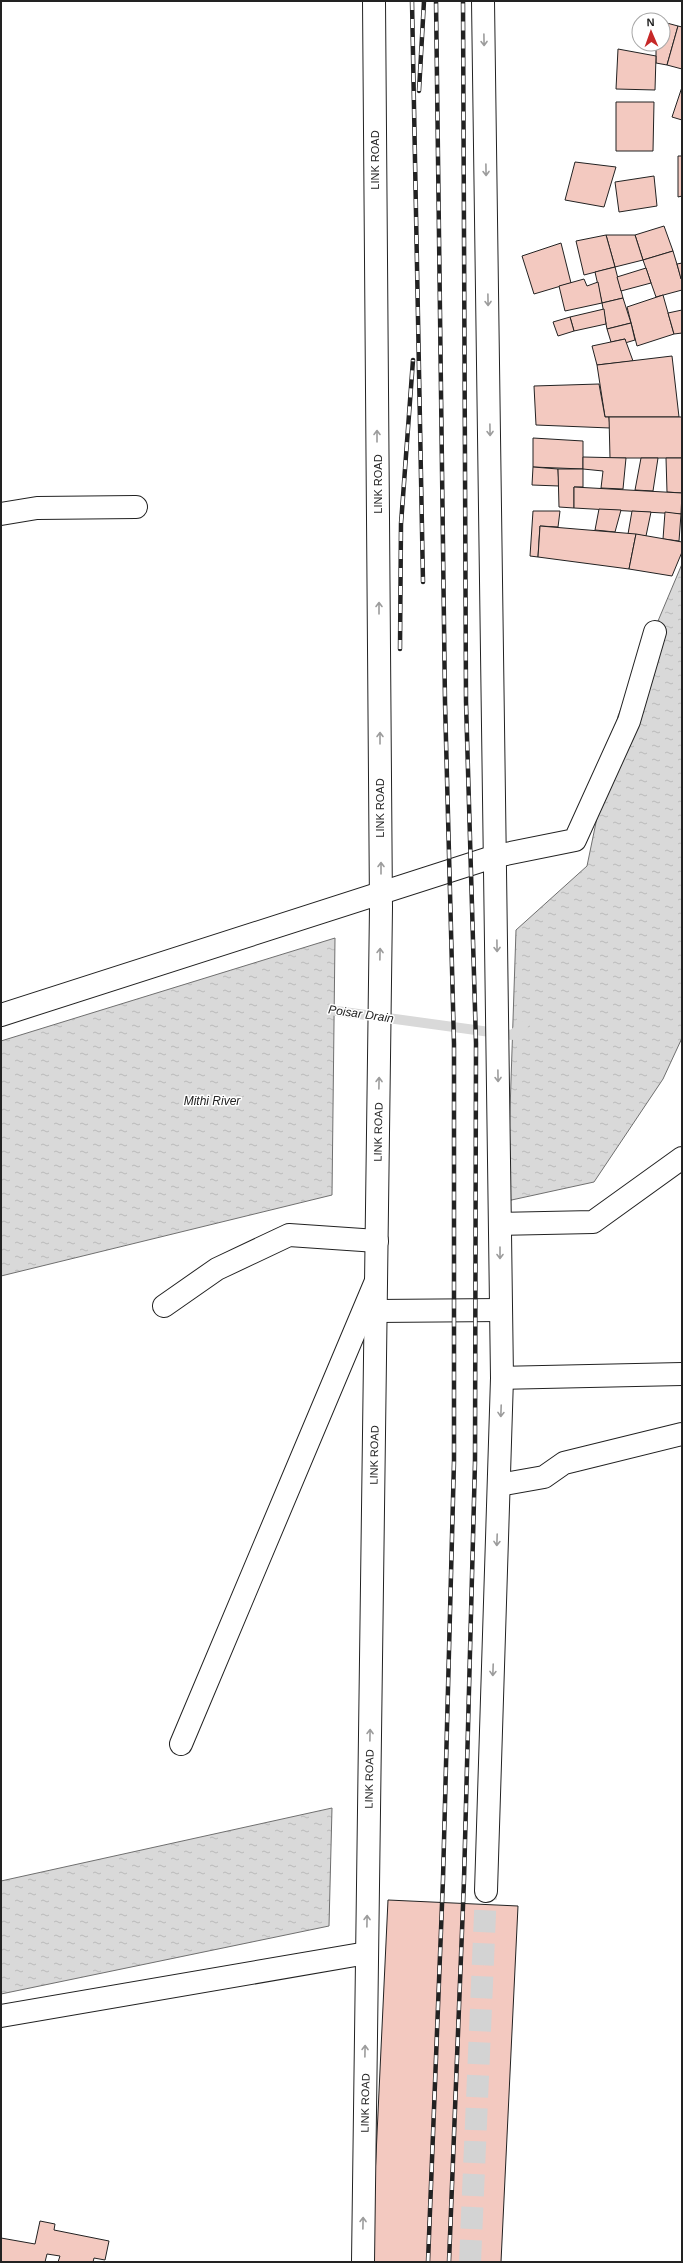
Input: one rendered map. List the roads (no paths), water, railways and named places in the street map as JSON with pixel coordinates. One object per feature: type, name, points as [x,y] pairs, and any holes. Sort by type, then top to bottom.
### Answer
[{"type":"main road","name":"LINK ROAD","points":[[363,2262],[381,900],[374,1]]},
{"type":"main road","points":[[483,1],[497,907],[502,1378],[486,1891]]},
{"type":"main road","points":[[1,514],[37,508],[136,507]]},
{"type":"main road","points":[[1,1015],[381,900],[496,856],[575,840],[629,720],[655,632]]},
{"type":"main road","points":[[500,1224],[593,1222],[682,1158]]},
{"type":"main road","points":[[164,1306],[216,1269],[289,1235],[377,1241]]},
{"type":"main road","points":[[181,1744],[376,1281]]},
{"type":"main road","points":[[376,1311],[501,1310]]},
{"type":"main road","points":[[502,1378],[682,1374]]},
{"type":"main road","points":[[499,1485],[544,1477],[564,1463],[682,1434]]},
{"type":"main road","points":[[1,2016],[367,1953]]},
{"type":"water","points":[[682,564],[682,1038],[663,1079],[594,1182],[507,1201],[516,930],[587,866],[618,716]]},
{"type":"water","name":"Mithi River","points":[[335,938],[332,1195],[1,1276],[1,1041]]},
{"type":"water","points":[[332,1808],[329,1926],[1,1994],[1,1881]]},
{"type":"waterway","name":"Poisar Drain","points":[[322,1009],[512,1035],[523,1026]]},
{"type":"tunnel","points":[[470,2262],[486,1891]]},
{"type":"railway","points":[[412,1],[423,582]]},
{"type":"railway","points":[[419,91],[424,1]]},
{"type":"railway","points":[[428,2262],[443,1879],[454,1461],[454,1044],[445,702],[436,1]]},
{"type":"railway","points":[[449,2262],[464,1880],[475,1462],[476,1043],[466,702],[463,1]]},
{"type":"railway","points":[[400,649],[401,524],[413,360]]}]
